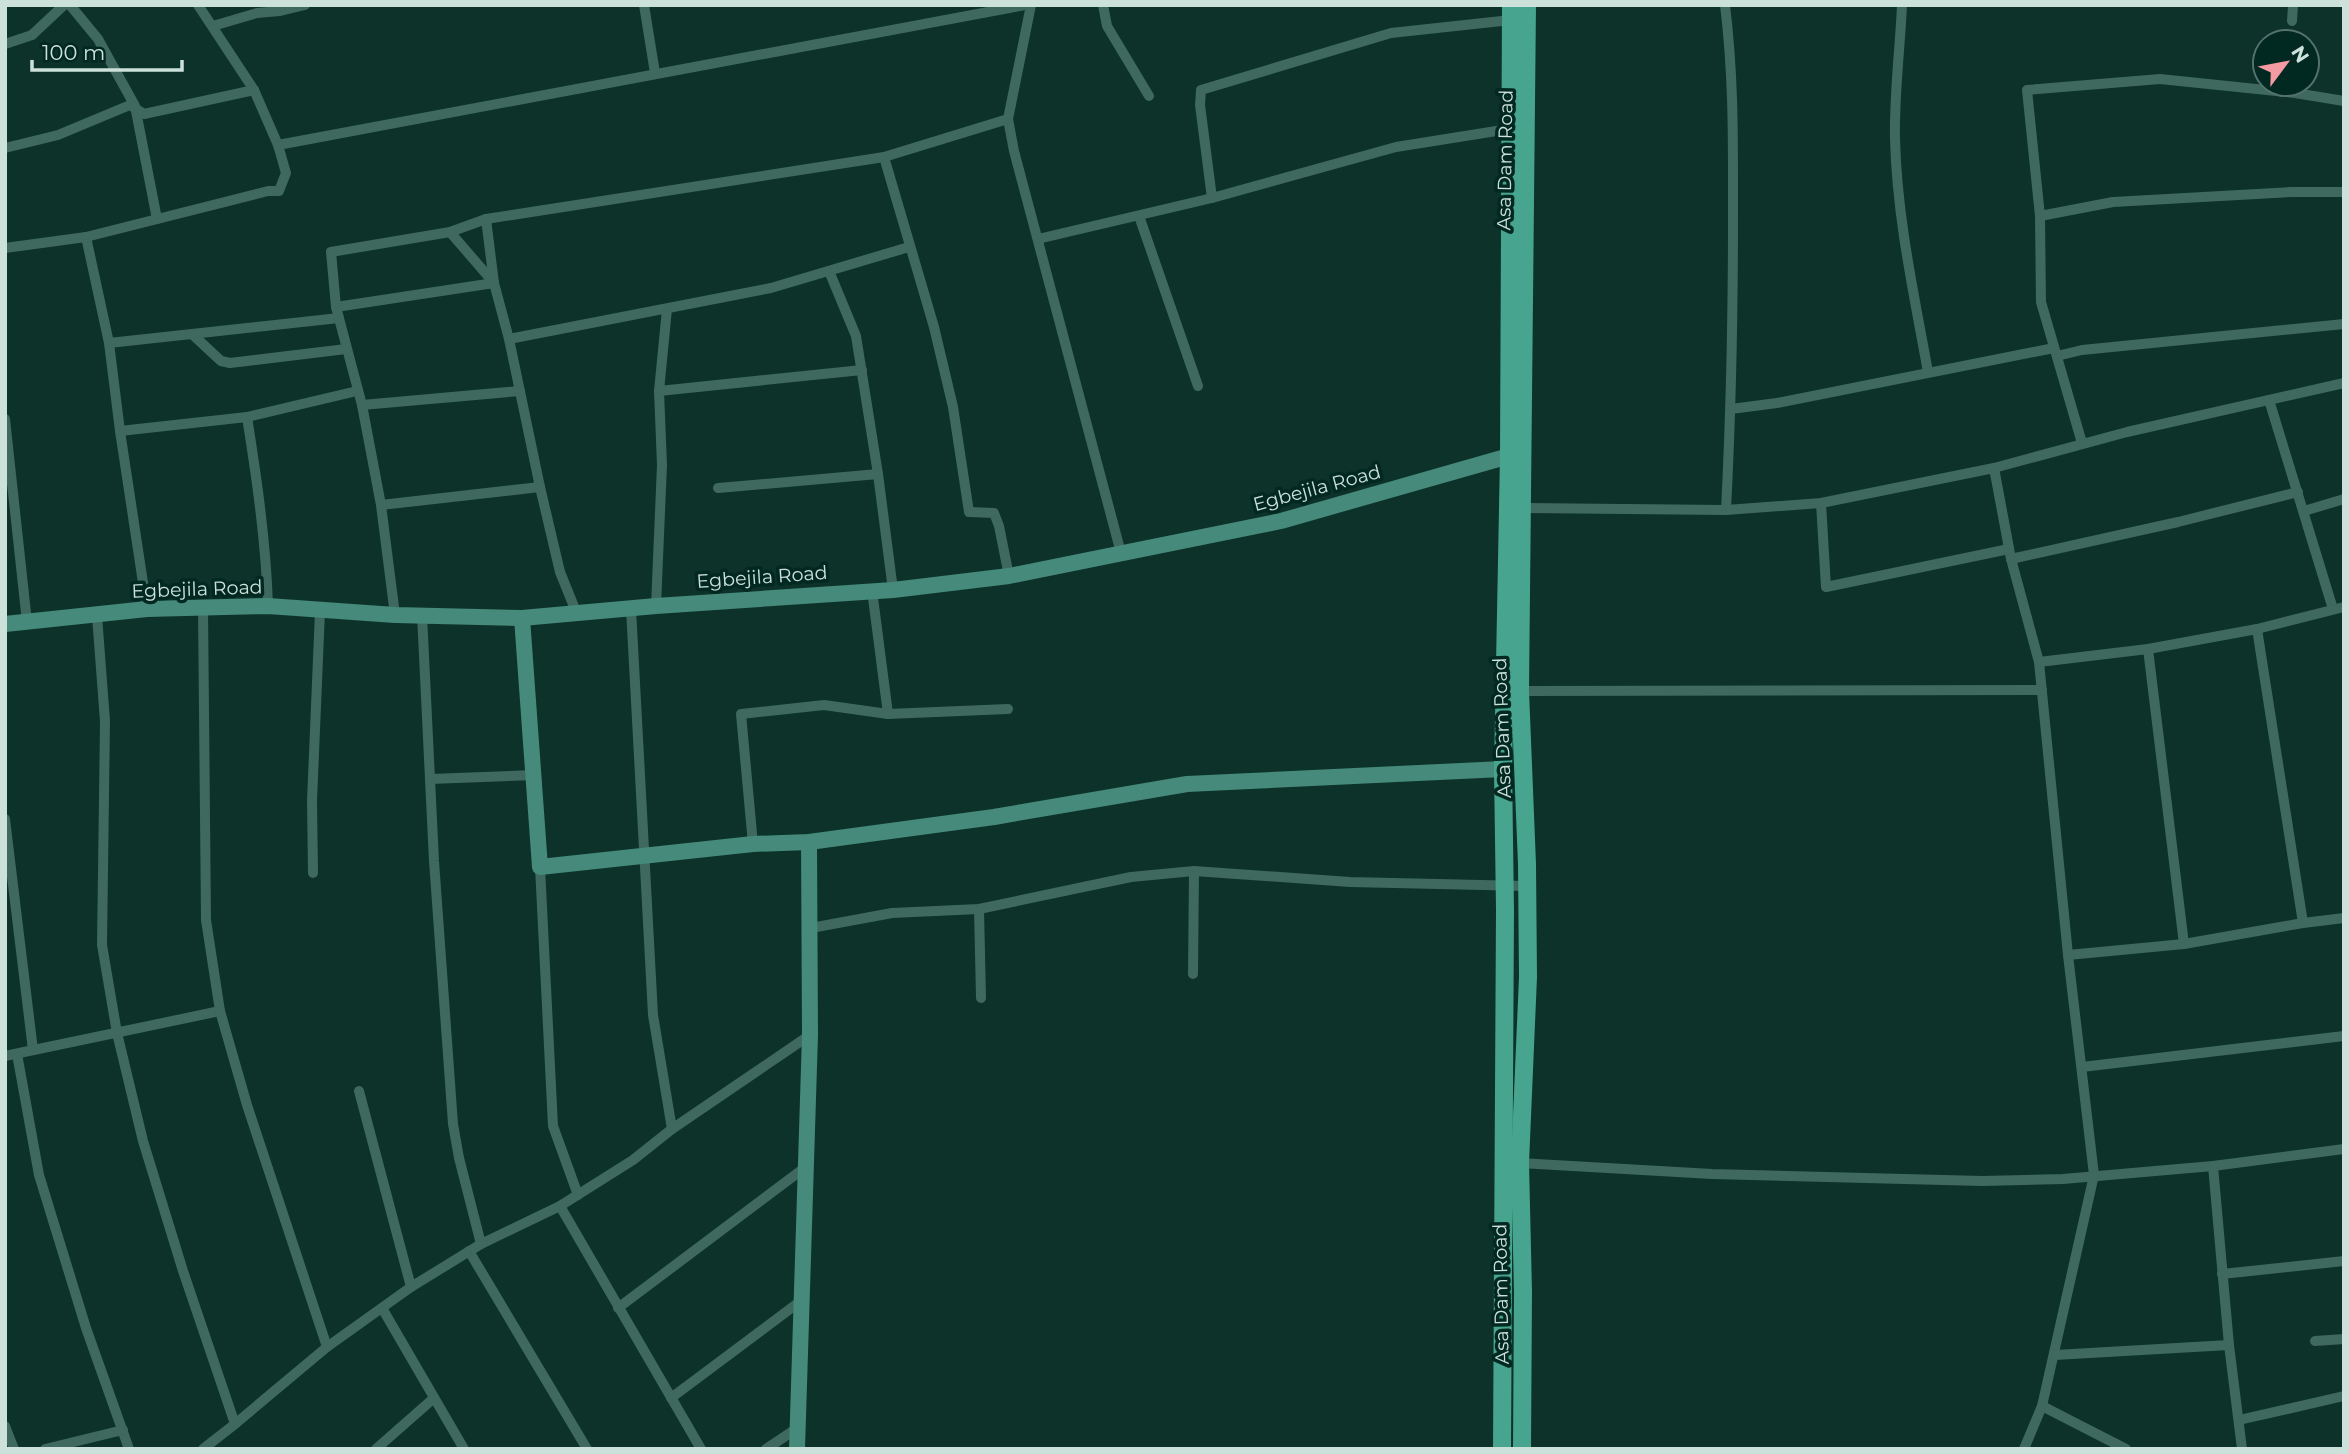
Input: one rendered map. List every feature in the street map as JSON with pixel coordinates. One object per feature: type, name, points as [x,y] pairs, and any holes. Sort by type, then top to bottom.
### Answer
[{"type":"main road","name":"Asa Dam Road","points":[[1522,1449],[1520,1163],[1528,977],[1527,864],[1520,691],[1527,5]]},
{"type":"main road","name":"Asa Dam Road","points":[[1502,1449],[1505,887],[1503,769],[1509,456],[1511,13]]},
{"type":"street","points":[[5,44],[32,35],[64,5]]},
{"type":"street","points":[[70,5],[98,39],[135,106],[157,219]]},
{"type":"street","points":[[5,248],[86,237],[268,191],[279,191],[286,173],[278,145],[254,90],[198,5]]},
{"type":"street","points":[[213,26],[257,13],[305,5]]},
{"type":"street","points":[[644,5],[655,73]]},
{"type":"street","points":[[278,145],[1025,5]]},
{"type":"street","points":[[1031,5],[1008,119],[1014,151],[1121,553]]},
{"type":"street","points":[[1103,5],[1108,26],[1149,96]]},
{"type":"street","points":[[1725,5],[1732,70],[1734,125],[1731,409],[1727,510]]},
{"type":"street","points":[[1902,5],[1900,62],[1895,100],[1899,194],[1905,256],[1928,372]]},
{"type":"street","points":[[2292,21],[2293,5]]},
{"type":"street","points":[[1212,198],[1200,105],[1201,90],[1391,33],[1511,13]]},
{"type":"street","points":[[2082,443],[2041,302],[2040,216],[2027,90],[2160,79],[2295,93],[2344,101]]},
{"type":"street","points":[[5,148],[58,135],[130,105],[144,114],[254,90]]},
{"type":"street","points":[[395,615],[381,505],[362,405],[338,313],[331,252],[450,232],[486,219],[884,157],[1008,119]]},
{"type":"street","points":[[1038,239],[1212,198],[1396,147],[1509,129]]},
{"type":"street","points":[[884,157],[934,327],[953,407],[969,512],[994,513],[1009,576]]},
{"type":"street","points":[[2040,216],[2113,202],[2344,192]]},
{"type":"street","points":[[1139,216],[1198,386]]},
{"type":"street","points":[[486,219],[494,282],[540,487],[560,572],[577,614]]},
{"type":"street","points":[[450,232],[494,282]]},
{"type":"street","points":[[86,237],[109,343],[147,609]]},
{"type":"street","points":[[509,340],[771,288],[909,247]]},
{"type":"street","points":[[829,271],[856,336],[893,590]]},
{"type":"street","points":[[109,343],[338,313],[494,282]]},
{"type":"street","points":[[656,606],[662,466],[659,391],[667,309]]},
{"type":"street","points":[[1731,409],[1777,403],[1928,372],[2056,352],[2344,324]]},
{"type":"street","points":[[192,334],[221,361],[230,363],[346,349]]},
{"type":"street","points":[[659,391],[862,370]]},
{"type":"street","points":[[1522,508],[1727,510],[1821,503],[1994,468],[2082,443],[2344,383]]},
{"type":"street","points":[[120,431],[247,417],[357,391]]},
{"type":"street","points":[[362,405],[520,391]]},
{"type":"street","points":[[2039,662],[2148,649],[2257,629],[2339,608],[2304,511],[2269,400]]},
{"type":"street","points":[[247,417],[258,483],[268,606]]},
{"type":"street","points":[[5,419],[9,502],[27,622]]},
{"type":"street","name":"Egbejila Road","points":[[5,624],[147,609],[268,606],[395,615],[522,618],[893,590],[1009,576],[1281,521],[1509,456]]},
{"type":"street","points":[[1994,468],[2010,554],[2039,662],[2068,955],[2094,1175],[2042,1406],[2024,1449]]},
{"type":"street","points":[[718,488],[878,474]]},
{"type":"street","points":[[381,505],[540,487]]},
{"type":"street","points":[[1821,503],[1826,587],[2178,522],[2298,492]]},
{"type":"street","points":[[2304,511],[2344,499]]},
{"type":"street","points":[[872,590],[888,714]]},
{"type":"street","points":[[203,608],[205,920],[220,1011],[247,1105],[327,1347]]},
{"type":"street","points":[[631,609],[653,1015],[672,1129]]},
{"type":"street","points":[[313,873],[312,801],[320,611]]},
{"type":"street","points":[[422,615],[453,1124],[481,1244]]},
{"type":"street","points":[[97,616],[105,722],[102,945],[117,1033],[151,1167],[183,1272],[236,1424]]},
{"type":"street","points":[[522,618],[540,867],[553,1126],[578,1195]]},
{"type":"street","points":[[2257,629],[2303,923]]},
{"type":"street","points":[[2148,649],[2184,944]]},
{"type":"street","points":[[1520,691],[2042,690]]},
{"type":"street","points":[[753,844],[741,714],[824,705],[888,714],[1008,709]]},
{"type":"street","points":[[540,867],[753,844],[809,842],[994,817],[1187,784],[1503,769]]},
{"type":"street","points":[[430,779],[534,775]]},
{"type":"street","points":[[5,819],[33,1050]]},
{"type":"street","points":[[797,1449],[810,1035],[809,842]]},
{"type":"street","points":[[811,928],[892,912],[979,909],[1131,877],[1194,871],[1350,882],[1526,886]]},
{"type":"street","points":[[1192,974],[1194,871]]},
{"type":"street","points":[[979,909],[981,998]]},
{"type":"street","points":[[2068,955],[2184,944],[2344,918]]},
{"type":"street","points":[[129,1449],[86,1328],[38,1175],[11,1055],[220,1011]]},
{"type":"street","points":[[203,1449],[327,1347],[411,1287],[481,1244],[578,1195],[633,1160],[672,1129],[810,1035]]},
{"type":"street","points":[[2082,1067],[2344,1036]]},
{"type":"street","points":[[359,1091],[411,1287]]},
{"type":"street","points":[[1520,1163],[1712,1174],[1982,1181],[2063,1179],[2213,1166],[2344,1149]]},
{"type":"street","points":[[618,1308],[807,1166]]},
{"type":"street","points":[[2213,1166],[2229,1345],[2242,1449]]},
{"type":"street","points":[[560,1206],[701,1449]]},
{"type":"street","points":[[469,1251],[587,1449]]},
{"type":"street","points":[[2222,1274],[2344,1261]]},
{"type":"street","points":[[671,1398],[802,1300]]},
{"type":"street","points":[[382,1308],[464,1449]]},
{"type":"street","points":[[2315,1341],[2344,1339]]},
{"type":"street","points":[[2055,1355],[2229,1345]]},
{"type":"street","points":[[2239,1420],[2344,1396]]},
{"type":"street","points":[[376,1449],[434,1398]]},
{"type":"street","points":[[2042,1406],[2126,1449]]},
{"type":"street","points":[[5,1426],[14,1449]]},
{"type":"street","points":[[765,1449],[799,1427]]},
{"type":"street","points":[[45,1449],[122,1430]]}]
